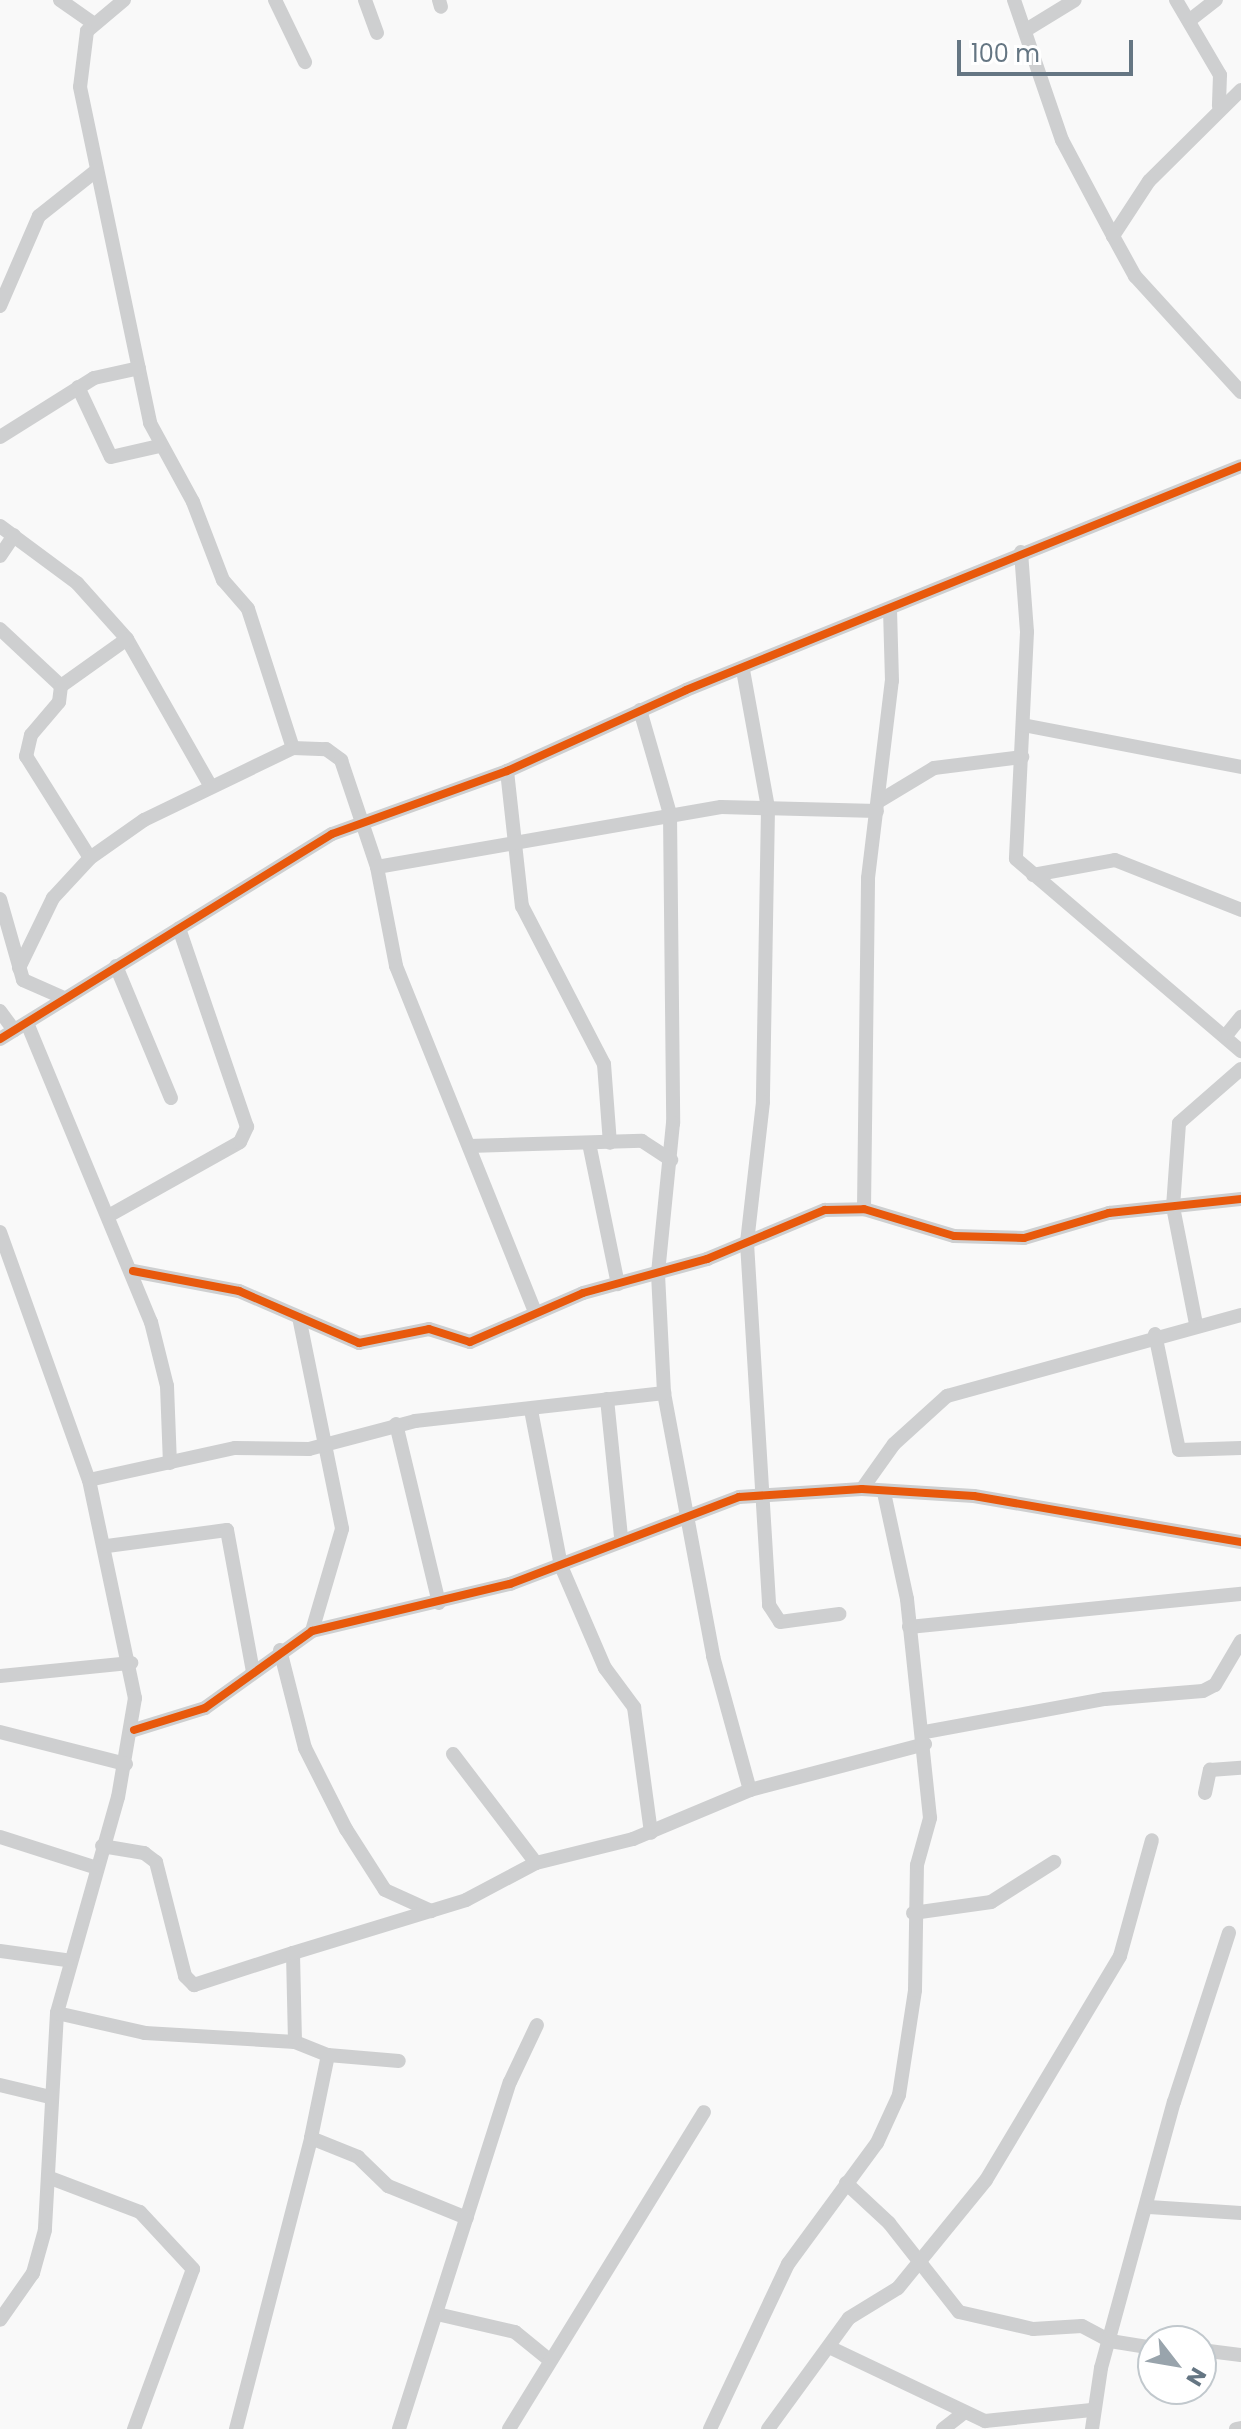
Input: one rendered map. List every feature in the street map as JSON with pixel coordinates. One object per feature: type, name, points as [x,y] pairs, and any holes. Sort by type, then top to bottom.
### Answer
[{"type":"street","points":[[60,0],[92,22]]},
{"type":"street","points":[[124,0],[92,22],[80,53],[80,87],[139,368],[159,446],[193,502],[223,580],[248,609],[293,748]]},
{"type":"street","points":[[275,0],[305,62]]},
{"type":"street","points":[[365,0],[377,33]]},
{"type":"street","points":[[1014,0],[1062,140],[1135,276],[1241,392]]},
{"type":"street","points":[[1026,30],[1075,0]]},
{"type":"street","points":[[1176,0],[1222,81],[1219,106]]},
{"type":"street","points":[[1190,20],[1216,0]]},
{"type":"street","points":[[1113,236],[1135,198],[1219,106],[1241,90]]},
{"type":"street","points":[[0,306],[39,216],[97,170]]},
{"type":"street","points":[[0,437],[78,387],[139,368]]},
{"type":"street","points":[[78,387],[111,457],[159,446]]},
{"type":"street","points":[[0,1039],[179,928],[365,819],[507,771],[640,710],[890,611],[1021,552],[1241,466]]},
{"type":"street","points":[[0,526],[77,583],[127,639],[210,785]]},
{"type":"street","points":[[0,556],[14,535]]},
{"type":"street","points":[[1021,552],[1023,725],[1014,850],[1032,875],[1228,1033],[1241,1051]]},
{"type":"street","points":[[864,1209],[867,892],[879,806],[890,611]]},
{"type":"street","points":[[0,629],[61,686]]},
{"type":"street","points":[[90,858],[26,756],[31,735],[59,702],[61,686],[127,639]]},
{"type":"street","points":[[743,670],[768,808],[763,1102],[747,1243],[772,1614],[786,1622],[839,1614]]},
{"type":"street","points":[[640,710],[670,814],[671,1160],[658,1274],[664,1393],[713,1656],[750,1790]]},
{"type":"street","points":[[1023,725],[1241,767]]},
{"type":"street","points":[[19,968],[53,898],[90,858],[210,785],[293,748],[326,749],[341,760],[365,819],[396,966],[535,1311]]},
{"type":"street","points":[[377,867],[516,845],[670,814],[879,806],[934,768],[1022,757]]},
{"type":"street","points":[[507,771],[530,928],[604,1064],[610,1143]]},
{"type":"street","points":[[1032,875],[1115,860],[1241,910]]},
{"type":"street","points":[[0,899],[19,968],[33,989],[64,998]]},
{"type":"street","points":[[110,1215],[240,1142],[247,1127],[179,928]]},
{"type":"street","points":[[116,966],[171,1098]]},
{"type":"street","points":[[0,1011],[21,1026],[133,1271],[167,1386],[170,1463]]},
{"type":"street","points":[[1228,1033],[1241,1017]]},
{"type":"street","points":[[1196,1324],[1173,1207],[1179,1123],[1241,1069]]},
{"type":"street","points":[[469,1146],[590,1148],[610,1143],[650,1142],[671,1160]]},
{"type":"street","points":[[590,1148],[618,1284]]},
{"type":"street","points":[[133,1271],[239,1291],[359,1343],[429,1329],[470,1342],[535,1311],[658,1274],[747,1243],[825,1210],[864,1209],[954,1236],[996,1238],[1173,1207],[1241,1199]]},
{"type":"street","points":[[0,1232],[4,1256],[89,1480],[107,1546],[131,1663],[134,1730],[66,1960],[57,2013],[50,2097],[53,2179],[33,2273],[0,2320]]},
{"type":"street","points":[[862,1489],[886,1453],[947,1396],[1155,1334],[1241,1315]]},
{"type":"street","points":[[299,1317],[326,1444],[341,1540],[312,1631]]},
{"type":"street","points":[[1155,1334],[1179,1450],[1241,1448]]},
{"type":"street","points":[[89,1480],[235,1448],[326,1444],[396,1424],[664,1393]]},
{"type":"street","points":[[607,1399],[621,1538]]},
{"type":"street","points":[[531,1410],[561,1566],[605,1668],[634,1707],[651,1833]]},
{"type":"street","points":[[396,1424],[439,1603]]},
{"type":"street","points":[[134,1730],[186,1718],[280,1650],[312,1631],[439,1603],[561,1566],[686,1511],[763,1494],[862,1489],[884,1493],[974,1496],[1241,1542]]},
{"type":"street","points":[[710,2429],[788,2264],[877,2143],[899,2095],[915,1990],[913,1913],[919,1853],[930,1828],[925,1738],[909,1627],[884,1493]]},
{"type":"street","points":[[107,1546],[227,1530],[253,1671]]},
{"type":"street","points":[[909,1627],[1241,1594]]},
{"type":"street","points":[[102,1846],[144,1853],[156,1862],[185,1976],[194,1985],[487,1892],[536,1863],[651,1833],[750,1790],[925,1738],[1105,1699],[1203,1691],[1215,1685],[1241,1641]]},
{"type":"street","points":[[280,1650],[305,1748],[346,1829],[385,1890],[432,1911]]},
{"type":"street","points":[[0,1676],[131,1663]]},
{"type":"street","points":[[0,1732],[126,1764]]},
{"type":"street","points":[[453,1754],[536,1863]]},
{"type":"street","points":[[1205,1793],[1210,1770],[1241,1768]]},
{"type":"street","points":[[0,1837],[94,1867]]},
{"type":"street","points":[[768,2429],[859,2307],[898,2288],[986,2180],[1120,1956],[1152,1840]]},
{"type":"street","points":[[913,1913],[991,1902],[1054,1862]]},
{"type":"street","points":[[1092,2429],[1091,2410],[1110,2341],[1229,1933]]},
{"type":"street","points":[[0,1951],[66,1960]]},
{"type":"street","points":[[293,1953],[295,2042]]},
{"type":"street","points":[[57,2013],[145,2033],[295,2042],[328,2055],[399,2061]]},
{"type":"street","points":[[399,2429],[510,2082],[537,2025]]},
{"type":"street","points":[[236,2429],[311,2138],[328,2055]]},
{"type":"street","points":[[0,2085],[50,2097]]},
{"type":"street","points":[[509,2429],[547,2358],[704,2112]]},
{"type":"street","points":[[311,2138],[358,2157],[388,2186],[467,2218]]},
{"type":"street","points":[[53,2179],[140,2212],[193,2269],[134,2429]]},
{"type":"street","points":[[846,2183],[921,2262],[959,2312],[1033,2329],[1082,2326],[1110,2341],[1137,2345]]},
{"type":"street","points":[[1149,2207],[1241,2213]]},
{"type":"street","points":[[437,2314],[515,2332],[547,2358]]},
{"type":"street","points":[[829,2347],[978,2424],[1091,2410]]},
{"type":"street","points":[[1217,2352],[1241,2355]]},
{"type":"street","points":[[943,2429],[962,2414]]},
{"type":"cycle path","points":[[0,1039],[332,834],[507,771],[686,690],[1241,466]]},
{"type":"cycle path","points":[[133,1271],[239,1291],[359,1343],[429,1329],[470,1342],[583,1293],[707,1259],[825,1210],[864,1209],[954,1236],[1024,1238],[1109,1213],[1241,1199]]},
{"type":"cycle path","points":[[134,1730],[205,1708],[312,1631],[510,1584],[739,1497],[862,1489],[974,1496],[1241,1542]]}]
